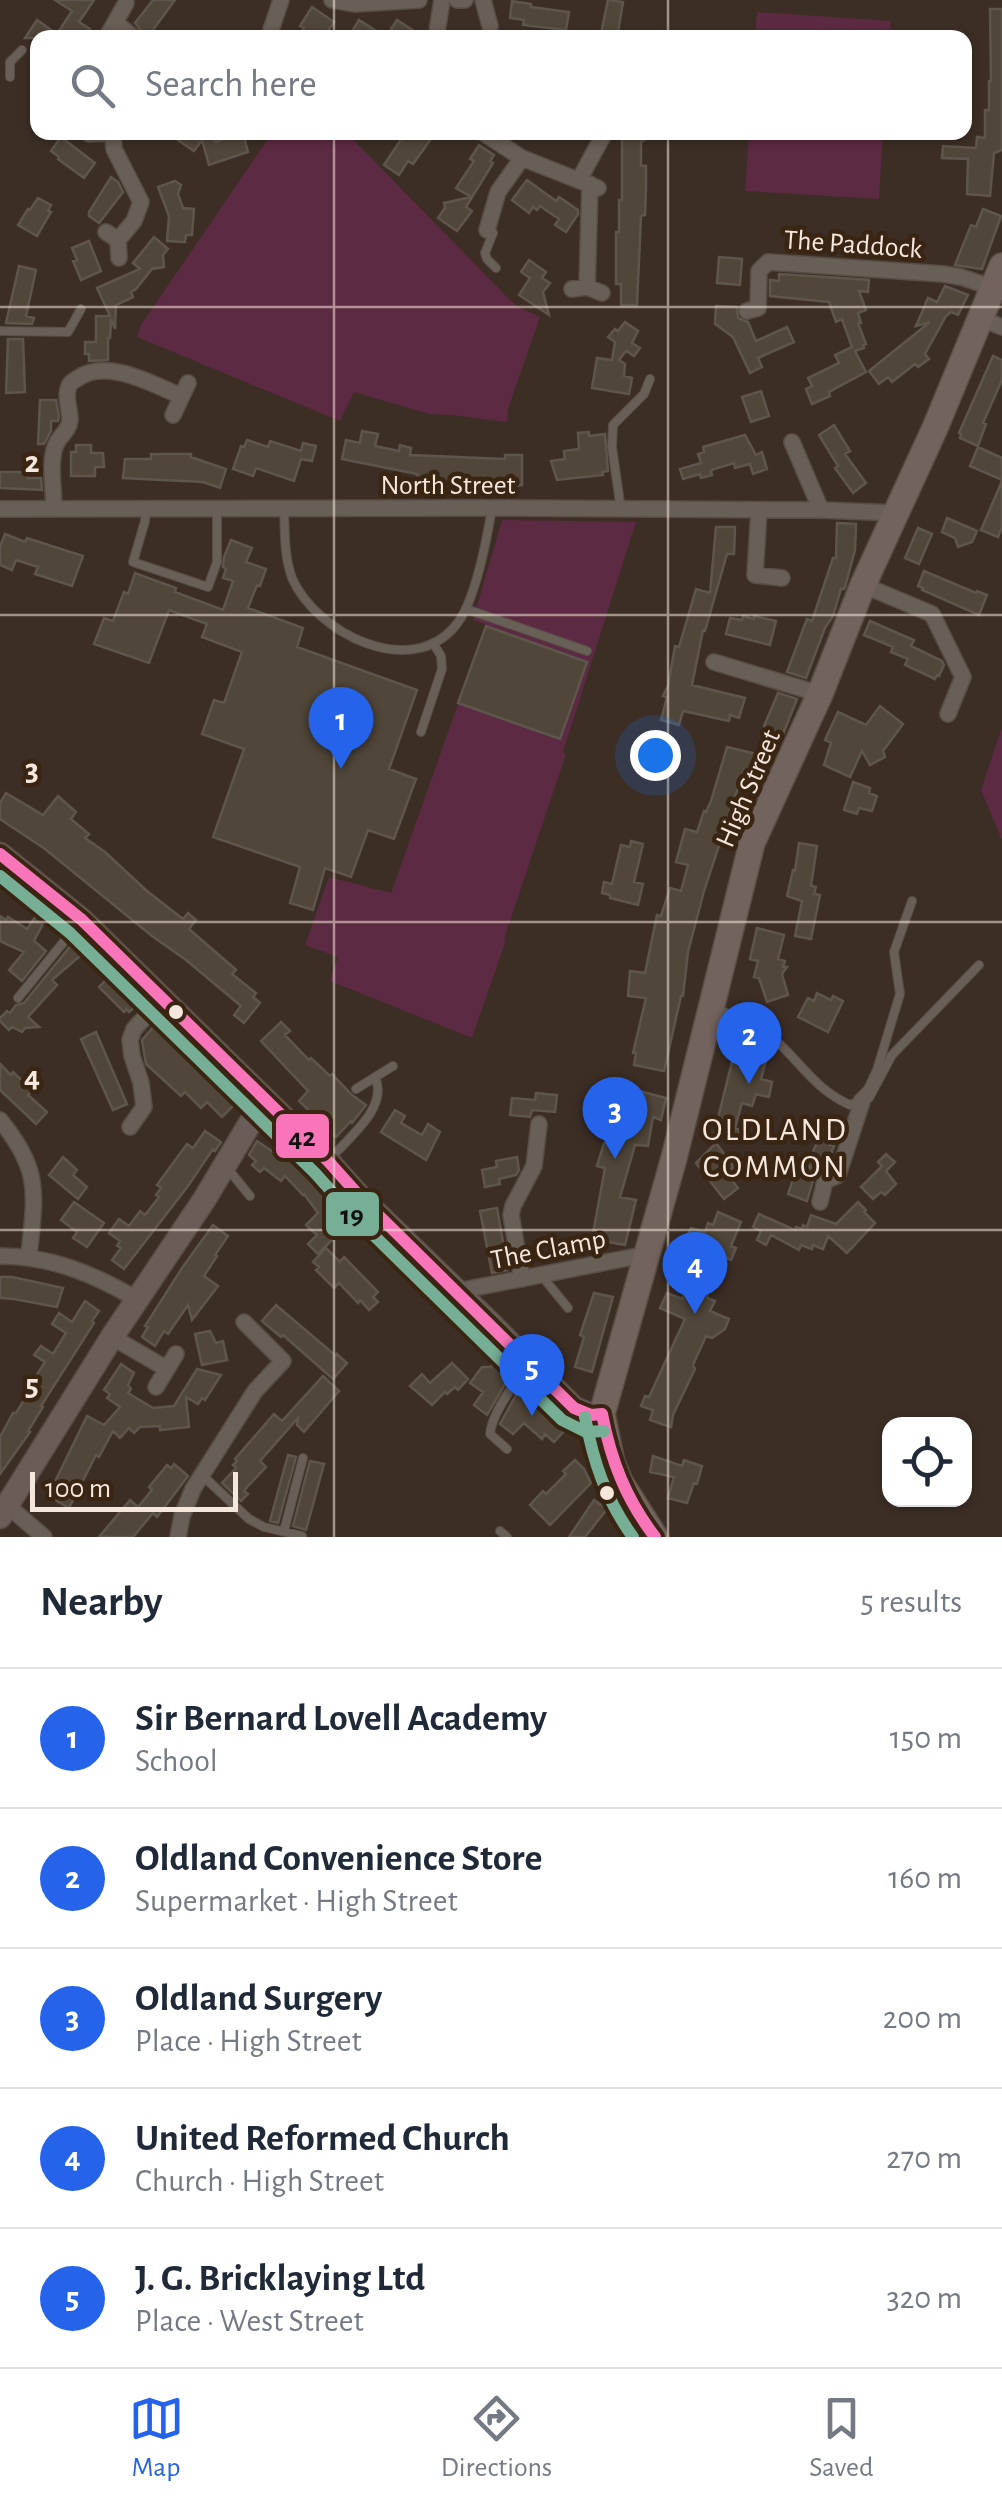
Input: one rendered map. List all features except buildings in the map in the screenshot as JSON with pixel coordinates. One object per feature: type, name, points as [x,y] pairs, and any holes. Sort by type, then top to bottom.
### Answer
[{"type":"main road","name":"High Street","points":[[602,1414],[648,1254],[752,842],[896,513],[992,323],[998,277]]},
{"type":"main road","points":[[602,1414],[612,1463],[646,1534]]},
{"type":"street","points":[[271,30],[280,0]]},
{"type":"street","points":[[332,0],[355,4],[419,0]]},
{"type":"street","points":[[437,30],[442,0]]},
{"type":"street","points":[[457,0],[465,0]]},
{"type":"street","points":[[484,0],[490,26]]},
{"type":"street","points":[[116,30],[112,28],[126,3]]},
{"type":"street","points":[[113,140],[141,202],[134,221],[112,236],[118,258]]},
{"type":"street","points":[[494,140],[522,158],[589,184]]},
{"type":"street","points":[[587,290],[589,184],[603,140]]},
{"type":"street","points":[[489,231],[498,192],[522,158]]},
{"type":"street","name":"The Paddock","points":[[747,311],[758,308],[754,268],[768,262],[998,277]]},
{"type":"street","points":[[54,509],[54,451],[70,419],[66,391],[71,382],[93,371],[125,372],[185,389],[173,415]]},
{"type":"street","points":[[792,442],[821,510]]},
{"type":"street","name":"North Street","points":[[0,509],[492,508],[896,513]]},
{"type":"street","points":[[758,510],[756,575],[782,578]]},
{"type":"street","points":[[863,585],[932,614],[964,677],[948,714]]},
{"type":"street","points":[[714,662],[820,694]]},
{"type":"street","points":[[0,854],[82,920],[574,1408],[591,1415],[602,1414]]},
{"type":"street","points":[[130,1127],[144,1107],[130,1040],[134,1028],[162,998]]},
{"type":"street","points":[[44,1537],[4,1512],[112,1337],[226,1166],[264,1100]]},
{"type":"street","points":[[820,1202],[826,1182],[838,1175],[856,1103]]},
{"type":"street","points":[[0,1120],[31,1170],[34,1199],[28,1256]]},
{"type":"street","points":[[522,1278],[511,1215],[534,1166],[539,1124]]},
{"type":"street","name":"The Clamp","points":[[458,1291],[648,1254]]},
{"type":"street","points":[[0,1256],[28,1256],[71,1266],[138,1300]]},
{"type":"street","points":[[178,1537],[193,1489],[256,1390],[282,1361],[244,1322]]},
{"type":"street","points":[[112,1337],[167,1369]]},
{"type":"street","points":[[156,1387],[176,1354]]},
{"type":"lane","points":[[10,76],[5,60],[22,50]]},
{"type":"lane","points":[[489,231],[485,253],[496,268]]},
{"type":"lane","points":[[0,331],[68,332],[81,308]]},
{"type":"lane","points":[[626,510],[612,447],[613,425],[644,394],[650,379]]},
{"type":"lane","points":[[284,509],[286,557],[292,578],[305,600],[326,622],[370,645],[418,648],[453,630],[466,609],[492,508]]},
{"type":"lane","points":[[146,509],[133,562],[208,586],[217,562],[216,509]]},
{"type":"lane","points":[[466,609],[587,651]]},
{"type":"lane","points":[[421,732],[442,669],[441,656],[433,643]]},
{"type":"lane","points":[[856,1103],[877,1070],[900,994],[894,952],[912,901]]},
{"type":"lane","points":[[18,998],[82,920]]},
{"type":"lane","points":[[712,1006],[772,1038],[810,1078],[837,1099],[856,1103],[869,1098],[892,1055],[978,966]]},
{"type":"lane","points":[[356,1090],[393,1066]]},
{"type":"lane","points":[[328,1161],[375,1106],[380,1087],[375,1077]]},
{"type":"lane","points":[[226,1166],[250,1196]]},
{"type":"lane","points":[[541,1275],[568,1308]]},
{"type":"lane","points":[[507,1449],[490,1434],[490,1427],[503,1399],[529,1364]]},
{"type":"lane","points":[[284,1532],[303,1458]]},
{"type":"lane","points":[[202,1475],[249,1520],[302,1536]]},
{"type":"shaded area","points":[[757,12],[891,21],[890,30],[756,30]]},
{"type":"shaded area","points":[[267,140],[354,140],[510,300],[540,317],[507,422],[429,414],[354,392],[340,421],[137,337],[141,325]]},
{"type":"shaded area","points":[[749,140],[883,140],[879,199],[745,191]]},
{"type":"shaded area","points":[[502,520],[636,522],[563,752],[566,754],[472,1038],[330,981],[338,957],[305,945],[329,877],[391,893],[486,625],[473,620]]},
{"type":"shaded area","points":[[1002,727],[1002,840],[981,790]]},
{"type":"transit line","name":"42","points":[[0,854],[82,920],[574,1408],[591,1415],[602,1414]]},
{"type":"transit line","name":"19","points":[[0,876],[70,933],[562,1420],[586,1432],[604,1431]]},
{"type":"transit line","name":"42","points":[[602,1414],[621,1479],[655,1537]]},
{"type":"transit line","name":"19","points":[[585,1417],[602,1480],[633,1537]]},
{"type":"place","name":"Sir Bernard Lovell Academy","points":[[341,769]]},
{"type":"place","name":"Oldland Convenience Store","points":[[749,1084]]},
{"type":"place","name":"Oldland Surgery","points":[[615,1159]]},
{"type":"place","name":"United Reformed Church","points":[[695,1314]]},
{"type":"place","name":"J. G. Bricklaying Ltd","points":[[532,1416]]},
{"type":"district","name":"OLDLAND COMMON","points":[[775,1148]]}]
